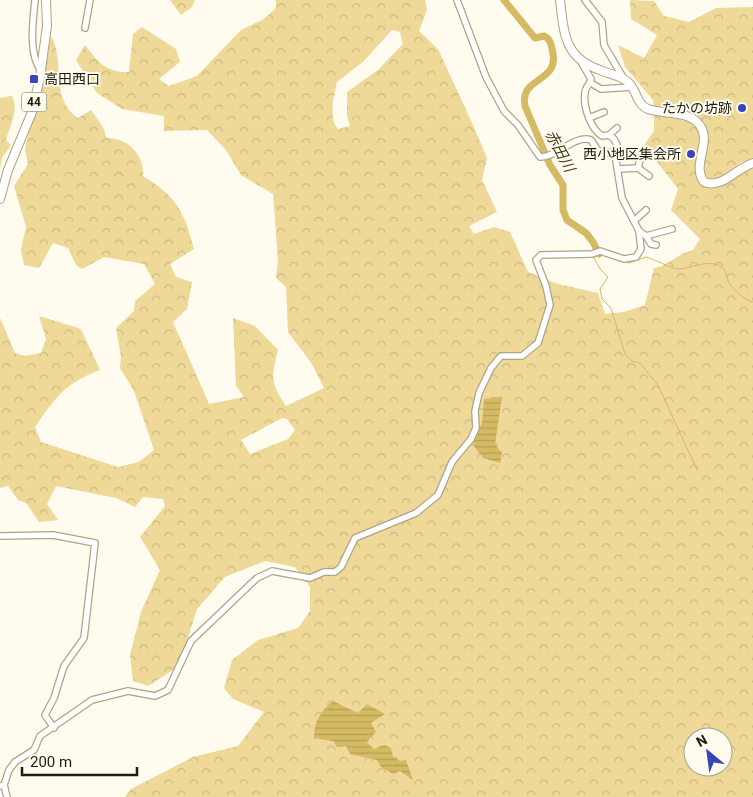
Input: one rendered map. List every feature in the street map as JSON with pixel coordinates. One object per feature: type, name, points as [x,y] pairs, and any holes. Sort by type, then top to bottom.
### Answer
[{"type":"main road","name":"44","points":[[0,199],[8,170],[32,112],[41,71],[47,26],[46,0]]},
{"type":"main road","points":[[560,0],[566,38],[573,52],[580,60],[593,68],[624,79],[632,87],[642,105],[690,118],[702,129],[704,138],[699,168],[704,182],[712,185],[720,183],[744,166],[753,163]]},
{"type":"street","points":[[35,0],[33,41],[37,65],[41,71]]},
{"type":"street","points":[[84,28],[90,0]]},
{"type":"street","points":[[457,0],[486,76],[504,111],[545,156],[584,139],[591,140],[601,155],[608,152],[615,155]]},
{"type":"street","points":[[585,0],[602,22],[604,45],[624,79]]},
{"type":"street","points":[[580,60],[590,75],[590,83],[585,93],[589,118],[597,133],[602,136],[609,135],[617,128]]},
{"type":"street","points":[[590,83],[601,90],[632,87]]},
{"type":"street","points":[[589,118],[604,112]]},
{"type":"street","points":[[7,797],[2,786],[15,762],[34,750],[40,736],[54,728],[84,705],[102,696],[128,691],[152,696],[163,693],[170,687],[191,641],[257,578],[272,572],[310,578],[324,572],[335,572],[341,567],[355,538],[416,513],[428,504],[443,486],[452,462],[471,439],[476,428],[475,411],[479,393],[491,368],[501,356],[522,356],[538,343],[550,305],[546,286],[536,260],[541,255],[592,254],[600,250],[624,258],[636,258],[641,249],[639,231],[622,198],[615,155],[617,146],[614,139],[609,135]]},
{"type":"street","points":[[638,168],[640,160]]},
{"type":"street","points":[[618,170],[638,168],[649,176]]},
{"type":"street","points":[[634,220],[646,210]]},
{"type":"street","points":[[646,236],[672,229]]},
{"type":"street","points":[[639,231],[646,236],[650,244],[656,244]]},
{"type":"street","points":[[0,536],[53,535],[95,543],[84,638],[64,666],[54,698],[45,715],[54,728]]},
{"type":"green space","points":[[170,0],[195,0],[192,7],[181,15]]},
{"type":"green space","points":[[276,0],[425,0],[427,10],[419,31],[438,49],[487,158],[482,180],[497,212],[469,226],[474,234],[494,227],[510,232],[528,272],[558,284],[598,293],[605,314],[624,312],[645,305],[654,268],[693,250],[700,239],[671,210],[678,189],[644,145],[654,131],[654,113],[694,123],[701,134],[702,184],[711,188],[716,187],[753,166],[753,797],[125,797],[131,789],[193,757],[238,746],[264,712],[233,699],[224,688],[232,660],[258,640],[298,628],[310,611],[310,587],[295,567],[265,561],[225,577],[197,609],[179,666],[148,686],[133,681],[130,655],[141,612],[160,570],[140,537],[165,506],[163,499],[143,497],[135,507],[116,498],[56,486],[47,504],[58,520],[39,522],[26,503],[18,500],[8,486],[0,488],[0,318],[15,353],[24,356],[41,353],[46,339],[39,316],[81,329],[100,370],[78,380],[62,392],[35,427],[41,442],[118,467],[139,462],[154,450],[134,391],[120,368],[121,357],[116,328],[134,311],[135,301],[155,284],[144,264],[104,257],[82,269],[76,265],[68,248],[53,243],[39,268],[24,265],[21,250],[26,227],[14,186],[28,164],[25,149],[51,36],[57,57],[61,91],[69,110],[78,118],[91,110],[104,129],[106,138],[128,144],[138,154],[143,168],[143,176],[171,198],[178,206],[187,225],[194,249],[170,264],[176,277],[192,282],[187,309],[173,322],[209,404],[244,397],[236,386],[233,318],[255,326],[278,350],[273,379],[277,391],[286,406],[324,388],[312,364],[288,332],[286,287],[276,278],[278,260],[273,194],[241,175],[226,150],[207,130],[164,131],[164,116],[122,109],[97,93],[76,60],[85,45],[103,65],[114,71],[129,72],[133,34],[142,27],[176,49],[180,62],[159,79],[169,86],[197,76],[241,30],[264,19],[276,8]],"holes":[[[392,30],[400,32],[403,44],[378,70],[347,92],[347,115],[350,126],[338,129],[332,113],[337,82],[364,61]],[[282,418],[287,419],[295,430],[288,439],[250,454],[241,440]]]},
{"type":"green space","points":[[630,0],[654,1],[664,16],[689,22],[716,8],[753,7],[753,159],[741,162],[721,179],[705,180],[702,174],[705,149],[697,119],[654,108],[653,100],[625,67],[618,45],[644,58],[657,35],[631,19]]},
{"type":"green space","points":[[12,96],[15,106],[6,140],[11,145],[2,158],[0,169],[0,98]]},
{"type":"shaded area","points":[[502,397],[495,444],[502,453],[500,463],[483,458],[473,445],[482,422],[484,399]]},
{"type":"shaded area","points":[[333,701],[358,713],[367,704],[385,714],[371,723],[376,732],[367,742],[374,749],[385,745],[391,748],[393,757],[400,761],[406,760],[413,780],[400,771],[393,774],[381,767],[377,760],[350,754],[346,746],[337,747],[333,741],[314,738],[315,727],[319,717]]},
{"type":"waterway","name":"赤田川","points":[[504,0],[535,38],[544,36],[551,43],[553,60],[551,68],[528,89],[525,96],[525,106],[550,165],[563,185],[563,210],[567,220],[586,233],[599,254]]},
{"type":"waterway","points":[[593,256],[600,269],[608,277],[600,289],[602,299],[611,308],[625,354],[632,361],[640,363],[658,385],[697,470]]},
{"type":"waterway","name":"赤田川","points":[[625,262],[629,263],[646,257],[678,269],[715,264],[724,270],[729,283],[736,292],[753,302]]},
{"type":"place","name":"高田西口","points":[[34,79]]},
{"type":"place","name":"たかの坊跡","points":[[742,108]]},
{"type":"place","name":"西小地区集会所","points":[[691,154]]}]
